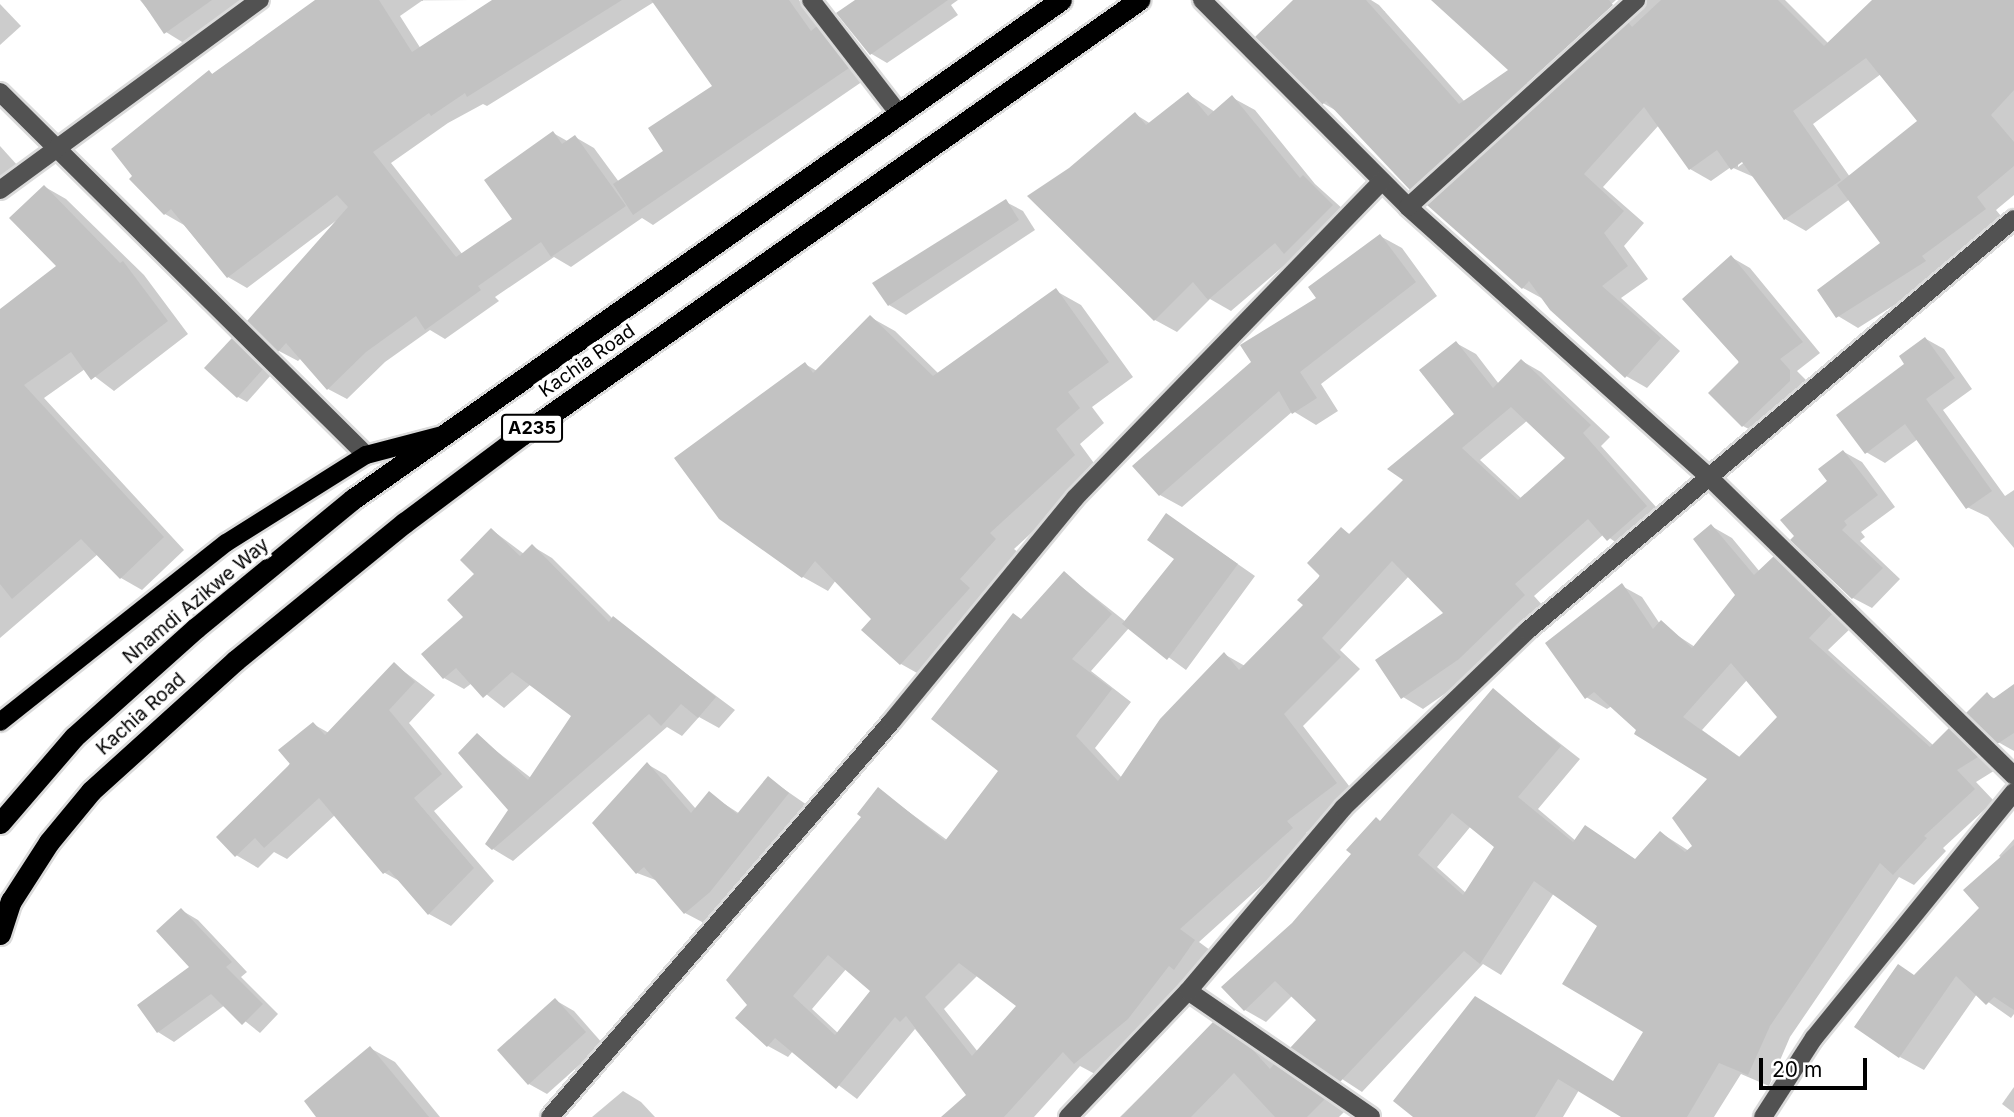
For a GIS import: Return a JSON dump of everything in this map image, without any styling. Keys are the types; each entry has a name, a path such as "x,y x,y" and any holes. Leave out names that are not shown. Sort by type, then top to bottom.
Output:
{"highway":[{"name":"Kachia Road","path":"442,435 1061,0"},
{"name":"Kachia Road","path":"0,934 11,901 91,791 236,660 404,523 523,434 1139,0"},
{"name":"Nnamdi Azikwe Way","path":"0,823 74,737 196,628 354,499 442,435"}],"main road":[{"name":"Kachia Road","path":"0,722 226,543 366,456 442,435"}],"street":[{"path":"0,190 260,0"},
{"path":"811,0 899,114"},
{"path":"1202,0 1408,207 1711,479 2014,776"},
{"path":"1408,207 1636,0"},
{"path":"0,92 366,456"},
{"path":"550,1117 892,721 1075,498 1382,181"},
{"path":"1068,1117 1188,990 1343,808 1527,631 1711,479 2014,219"},
{"path":"1763,1117 1814,1038 2014,792"},
{"path":"1188,990 1371,1117"}],"building":[{"path":"141,0 212,0 164,34"},
{"path":"315,0 379,0 412,52 492,0 622,0 467,97 465,93 431,116 429,113 373,152 456,257 512,219 484,180 553,131 562,144 575,135 626,206 551,257 541,242 478,286 481,290 425,330 416,316 366,352 327,390 286,343 278,352 247,321 348,207 337,195 227,278 171,209 164,215 129,179 132,176 111,149 209,70 212,74"},
{"path":"651,0 789,0 811,31 817,26 849,68 633,215 613,184 663,151 648,128 712,86"},
{"path":"855,0 948,0 870,55 836,13"},
{"path":"1293,0 1366,0 1459,104 1508,70 1431,0 1609,0 1613,5 1410,190 1326,101 1322,105 1255,37"},
{"path":"1661,0 1778,0 1824,46 1872,0 2014,0 2014,90 1991,115 2014,142 2014,166 1977,197 1986,209 1922,256 1926,261 1836,318 1817,290 1880,243 1837,185 1917,121 1866,58 1793,111 1841,180 1784,220 1742,162 1731,170 1717,150 1689,170 1644,107 1584,174 1624,211 1604,233 1628,266 1602,286 1661,338 1625,378 1550,310 1529,281 1522,289 1427,205 1628,22 1632,27"},
{"path":"1188,92 1208,116 1232,95 1300,178 1303,175 1333,205 1284,254 1275,243 1208,300 1193,282 1154,321 1027,196 1069,168 1135,112 1146,125"},
{"path":"44,185 120,263 123,261 168,321 91,380 71,352 24,385 164,537 120,579 81,539 12,599 0,584 0,309 56,266 9,218"},
{"path":"1006,199 1019,220 888,306 872,283"},
{"path":"1380,234 1416,282 1300,372 1317,398 1292,414 1279,391 1159,496 1132,466 1251,362 1240,345 1316,298 1308,287"},
{"path":"1731,255 1803,342 1780,359 1790,370 1790,381 1742,427 1708,393 1739,362 1682,299"},
{"path":"1056,288 1109,362 1068,392 1080,408 1056,429 1075,455 990,533 996,539 960,579 970,588 900,665 861,630 871,619 815,561 802,578 719,519 674,458 805,362 813,373 870,315 933,376"},
{"path":"1925,337 1955,378 1926,399 1992,491 1966,509 1905,424 1865,454 1836,415 1904,364 1899,356"},
{"path":"232,338 263,369 237,398 204,368"},
{"path":"1456,341 1493,388 1521,359 1591,425 1583,433 1647,506 1607,541 1588,519 1515,584 1525,595 1459,659 1401,699 1375,660 1443,613 1392,561 1322,638 1341,657 1284,714 1337,783 1287,821 1293,828 1180,929 1195,940 1174,970 1169,966 1128,1019 1074,1064 1063,1052 1004,1117 941,1117 966,1095 906,1016 900,1022 895,1017 836,1089 775,1038 767,1047 735,1018 747,1005 726,980 861,817 857,814 878,787 945,841 998,771 931,719 1013,613 1021,619 1064,571 1112,614 1072,659 1112,689 1076,736 1118,781 1160,719 1224,652 1239,670 1303,605 1297,600 1320,576 1307,563 1341,527 1349,534 1403,480 1387,469 1454,414 1419,370","holes":["1511,407 1565,458 1518,500 1462,448","828,955 870,991 835,1035 793,996","959,963 1016,1006 972,1056 925,997"]},
{"path":"1843,450 1878,495 1844,521 1847,525 1842,530 1883,568 1852,599 1790,540 1794,536 1780,520 1827,481 1818,469"},
{"path":"1166,513 1238,564 1167,660 1122,624 1174,559 1147,540"},
{"path":"1711,524 1754,575 1774,556 1832,614 1809,638 1930,747 1949,728 1978,757 1957,770 1975,789 1924,836 1927,838 1893,875 1880,863 1770,1026 1748,1075 1719,1063 1687,1117 1621,1117 1558,1079 1535,1117 1413,1117 1393,1101 1475,996 1613,1081 1643,1032 1562,984 1597,926 1534,881 1480,964 1464,951 1340,1082 1290,1048 1316,1020 1275,981 1244,1011 1221,987 1292,923 1351,854 1346,850 1376,817 1380,821 1493,688 1561,746 1518,797 1573,842 1585,825 1635,859 1660,831 1685,852 1692,846 1672,818 1707,779 1634,734 1636,730 1594,692 1585,699 1545,643 1622,583 1653,629 1661,620 1692,648 1735,595 1693,539","holes":["1731,663 1777,717 1739,757 1683,717","1452,813 1494,847 1463,895 1418,855"]},
{"path":"491,528 520,556 532,544 609,622 613,616 716,697 698,718 681,704 661,726 649,714 492,850 485,844 508,810 458,753 477,733 528,780 571,716 512,672 483,698 456,668 443,679 421,654 463,617 447,600 474,574 460,560"},
{"path":"394,662 415,682 389,710 442,774 414,798 474,868 428,915 389,870 383,874 319,798 264,848 255,838 235,857 216,837 290,764 278,750 313,722 325,735"},
{"path":"2014,684 2014,733 1997,744 1966,713 1987,692 1993,699"},
{"path":"647,762 691,813 709,791 737,814 768,776 789,793 710,892 684,914 644,867 636,874 592,823"},
{"path":"2014,845 2014,1010 1994,997 1986,1005 1956,976 1899,1058 1854,1027 1898,964 1914,975 1979,908 1963,890"},
{"path":"181,908 232,962 226,967 263,1004 242,1025 211,994 157,1033 137,1005 189,967 156,931"},
{"path":"555,998 586,1032 528,1085 497,1050"},
{"path":"1213,1022 1252,1049 1270,1069 1274,1064 1325,1099 1307,1117 1275,1117 1234,1073 1191,1117 1121,1117"},
{"path":"370,1046 429,1117 316,1117 304,1101"}]}
